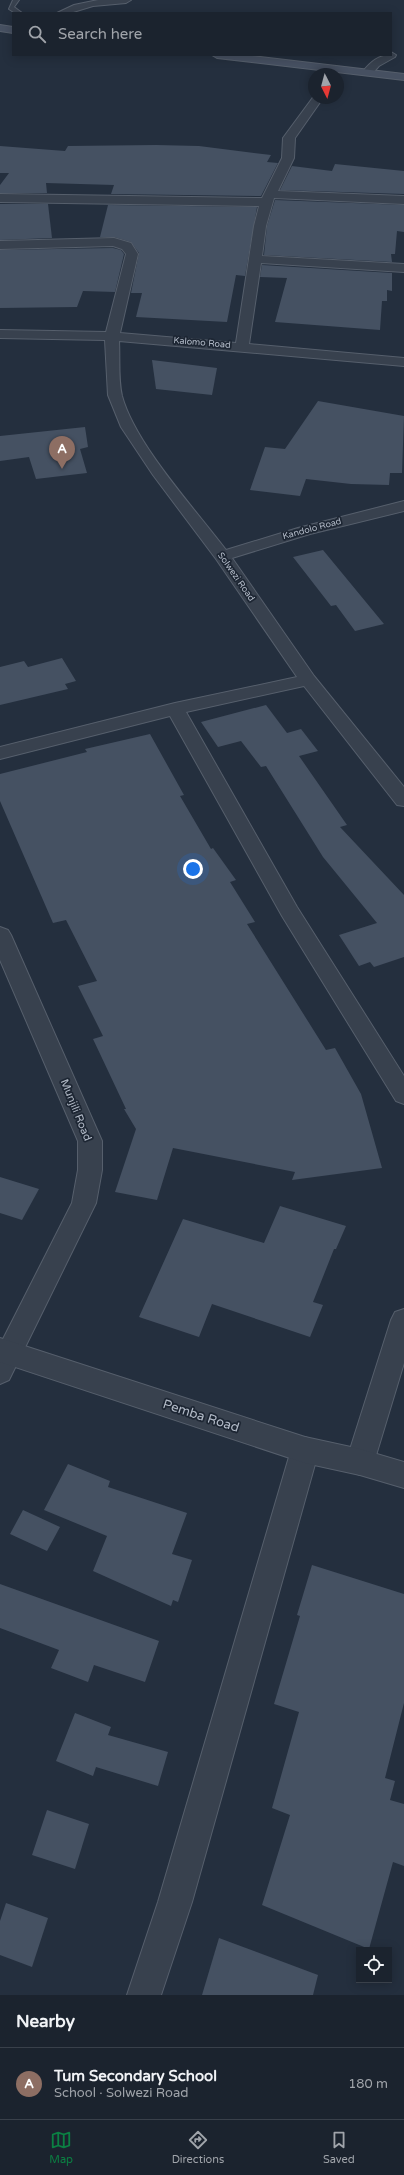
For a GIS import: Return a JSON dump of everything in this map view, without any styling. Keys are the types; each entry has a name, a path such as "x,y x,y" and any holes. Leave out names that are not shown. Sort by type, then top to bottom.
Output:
{"main road":[{"path":"0,28 12,30"},
{"path":"224,56 311,68"},
{"path":"344,72 367,73 404,78"}],"street":[{"path":"64,12 73,8 94,3 126,0"},
{"path":"392,55 404,52"},
{"path":"367,73 375,64 389,56"},
{"path":"242,347 255,259 268,198 288,158 289,138 314,104"},
{"path":"0,198 268,198 404,200"},
{"name":"Solwezi Road","path":"0,245 114,242 127,246 132,254 112,336 115,395 128,427 158,472 222,556 308,680 404,800"},
{"path":"255,259 404,268"},
{"name":"Kalomo Road","path":"0,334 112,336 404,362"},
{"name":"Kandolo Road","path":"222,556 304,531 404,506"},
{"path":"0,753 175,709 308,680"},
{"path":"175,709 289,911 404,1095"},
{"name":"Munjili Road","path":"0,935 90,1142 90,1170 84,1203 3,1359"},
{"path":"360,1462 404,1320"},
{"name":"Pemba Road","path":"3,1359 305,1450 360,1462 404,1475"},
{"path":"144,1995 175,1902 305,1450"}],"lane":[{"path":"16,0 8,8 17,12"}],"building":[{"path":"0,146 65,151 68,146 199,146 271,155 267,162 278,163 261,196 111,194 114,185 46,183 47,193 0,193 0,185 9,173 0,173"},
{"path":"335,164 404,171 404,194 280,190 292,166 332,171"},
{"path":"275,200 404,205 404,232 397,231 395,254 391,254 392,262 264,255 267,226"},
{"path":"0,204 48,204 52,238 0,240"},
{"path":"108,205 257,207 245,276 236,275 227,322 136,317 142,293 131,293 139,253 131,242 114,237 100,237"},
{"path":"113,248 121,250 124,254 115,292 83,291 77,307 0,308 0,250"},
{"path":"262,265 392,273 392,291 387,290 387,301 382,301 380,330 275,322 287,278 260,277"},
{"path":"152,360 217,368 212,395 156,389"},
{"path":"318,401 404,416 402,473 390,473 389,485 351,484 306,479 300,496 250,490 265,447 285,449"},
{"path":"85,427 88,447 80,449 87,473 36,479 29,457 0,461 0,436"},
{"path":"323,550 384,624 355,631 336,605 331,606 293,557"},
{"path":"62,658 76,681 65,684 68,689 0,705 0,667 24,661 28,667"},
{"path":"266,705 287,733 301,729 318,751 299,756 347,825 340,827 404,895 404,957 374,967 370,962 359,966 339,935 377,923 323,857 266,766 261,767 241,741 218,747 201,722"},
{"path":"150,734 184,795 180,796 211,849 213,848 236,880 230,882 255,922 247,924 326,1050 335,1048 361,1094 382,1168 292,1180 295,1172 173,1148 157,1200 115,1192 136,1129 124,1109 126,1109 93,1039 103,1036 78,986 97,981 66,920 53,923 0,801 0,774 87,752 85,749"},
{"path":"0,1177 39,1189 22,1220 0,1213"},
{"path":"280,1206 346,1226 336,1249 334,1249 313,1302 323,1305 310,1337 212,1304 199,1337 139,1317 183,1219 264,1243"},
{"path":"68,1464 110,1481 108,1487 187,1513 172,1554 192,1560 178,1602 173,1600 171,1606 93,1571 107,1536 44,1510"},
{"path":"23,1510 60,1527 47,1551 10,1534"},
{"path":"312,1565 404,1594 404,1703 385,1778 395,1781 390,1800 404,1804 404,1866 393,1862 370,1947 364,1947 262,1905 290,1815 272,1808 299,1712 274,1704 300,1616 297,1615"},
{"path":"0,1584 159,1641 145,1682 94,1665 88,1682 51,1668 59,1650 0,1628"},
{"path":"75,1713 111,1727 108,1735 168,1752 158,1786 96,1767 93,1776 56,1761"},
{"path":"47,1810 89,1824 75,1869 32,1855"},
{"path":"6,1903 48,1918 32,1967 0,1955 0,1921"},
{"path":"219,1938 318,1975 313,1995 202,1995"}],"place":[{"name":"Tum Secondary School","path":"62,469"}]}
